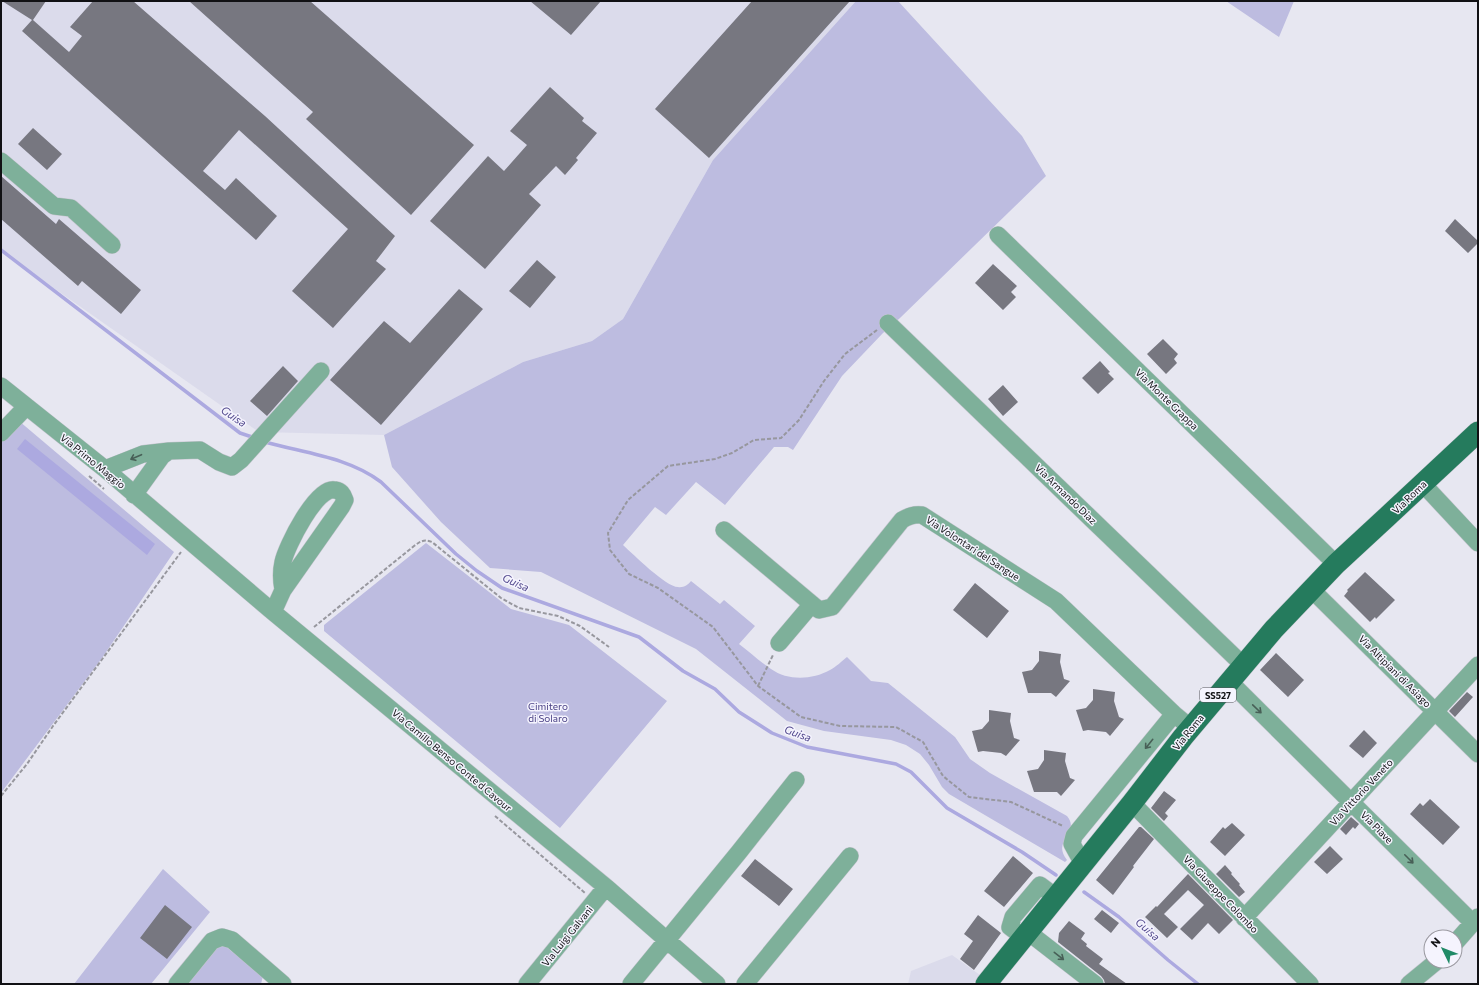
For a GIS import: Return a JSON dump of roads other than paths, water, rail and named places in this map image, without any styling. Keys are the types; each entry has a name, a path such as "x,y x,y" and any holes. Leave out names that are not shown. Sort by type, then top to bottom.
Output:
{"main road":[{"name":"Via Roma","path":"986,984 1243,665 1311,589 1336,564 1478,432"}],"street":[{"path":"1,161 54,206 71,208 112,245"},
{"name":"Via Monte Grappa","path":"998,235 1336,564"},
{"name":"Via Armando Diaz","path":"888,323 1243,665"},
{"path":"105,469 143,454 200,450 219,462 232,467 321,371"},
{"name":"Via Primo Maggio","path":"1,386 105,469 187,539"},
{"path":"1,433 26,407"},
{"path":"134,495 162,456 169,451"},
{"path":"1422,483 1478,543"},
{"path":"274,612 283,590 342,506 345,500 343,495 338,491 332,489 327,491 309,509 295,532 283,562 281,580 283,590"},
{"name":"Via Volontari del Sangue","path":"724,530 819,610 832,607 902,520 916,514 922,515 1056,601 1174,714 1191,728"},
{"name":"Via Camillo Benso Conte d Cavour","path":"187,539 606,887 718,984"},
{"name":"Via Altipiani di Asiago","path":"1311,589 1478,754"},
{"path":"779,643 812,604"},
{"name":"Via Vittorio Veneto","path":"1244,918 1478,665"},
{"name":"Via Piave","path":"1229,681 1475,920"},
{"path":"1083,864 1072,844 1074,836 1174,714"},
{"path":"631,984 796,780"},
{"name":"Via Giuseppe Colombo","path":"1132,803 1310,984"},
{"path":"745,984 850,856"},
{"name":"Via Luigi Galvani","path":"527,984 606,887"},
{"path":"1463,934 1475,920"},
{"path":"1026,935 1095,984"},
{"path":"177,984 212,941 222,937 232,940 283,984"},
{"path":"1409,984 1427,969"}],"waterway":[{"name":"Guisa","path":"1,250 240,433 255,438"},
{"name":"Guisa","path":"265,442 340,461 368,474 381,482 456,554 502,588 639,637 683,671 715,689 739,712 772,733 807,747 896,764 911,772 947,808 1022,852 1056,875"},
{"name":"Guisa","path":"1084,892 1119,917 1198,984"}],"park label":[{"name":"Cimitero di Solaro","path":"548,712"}]}
